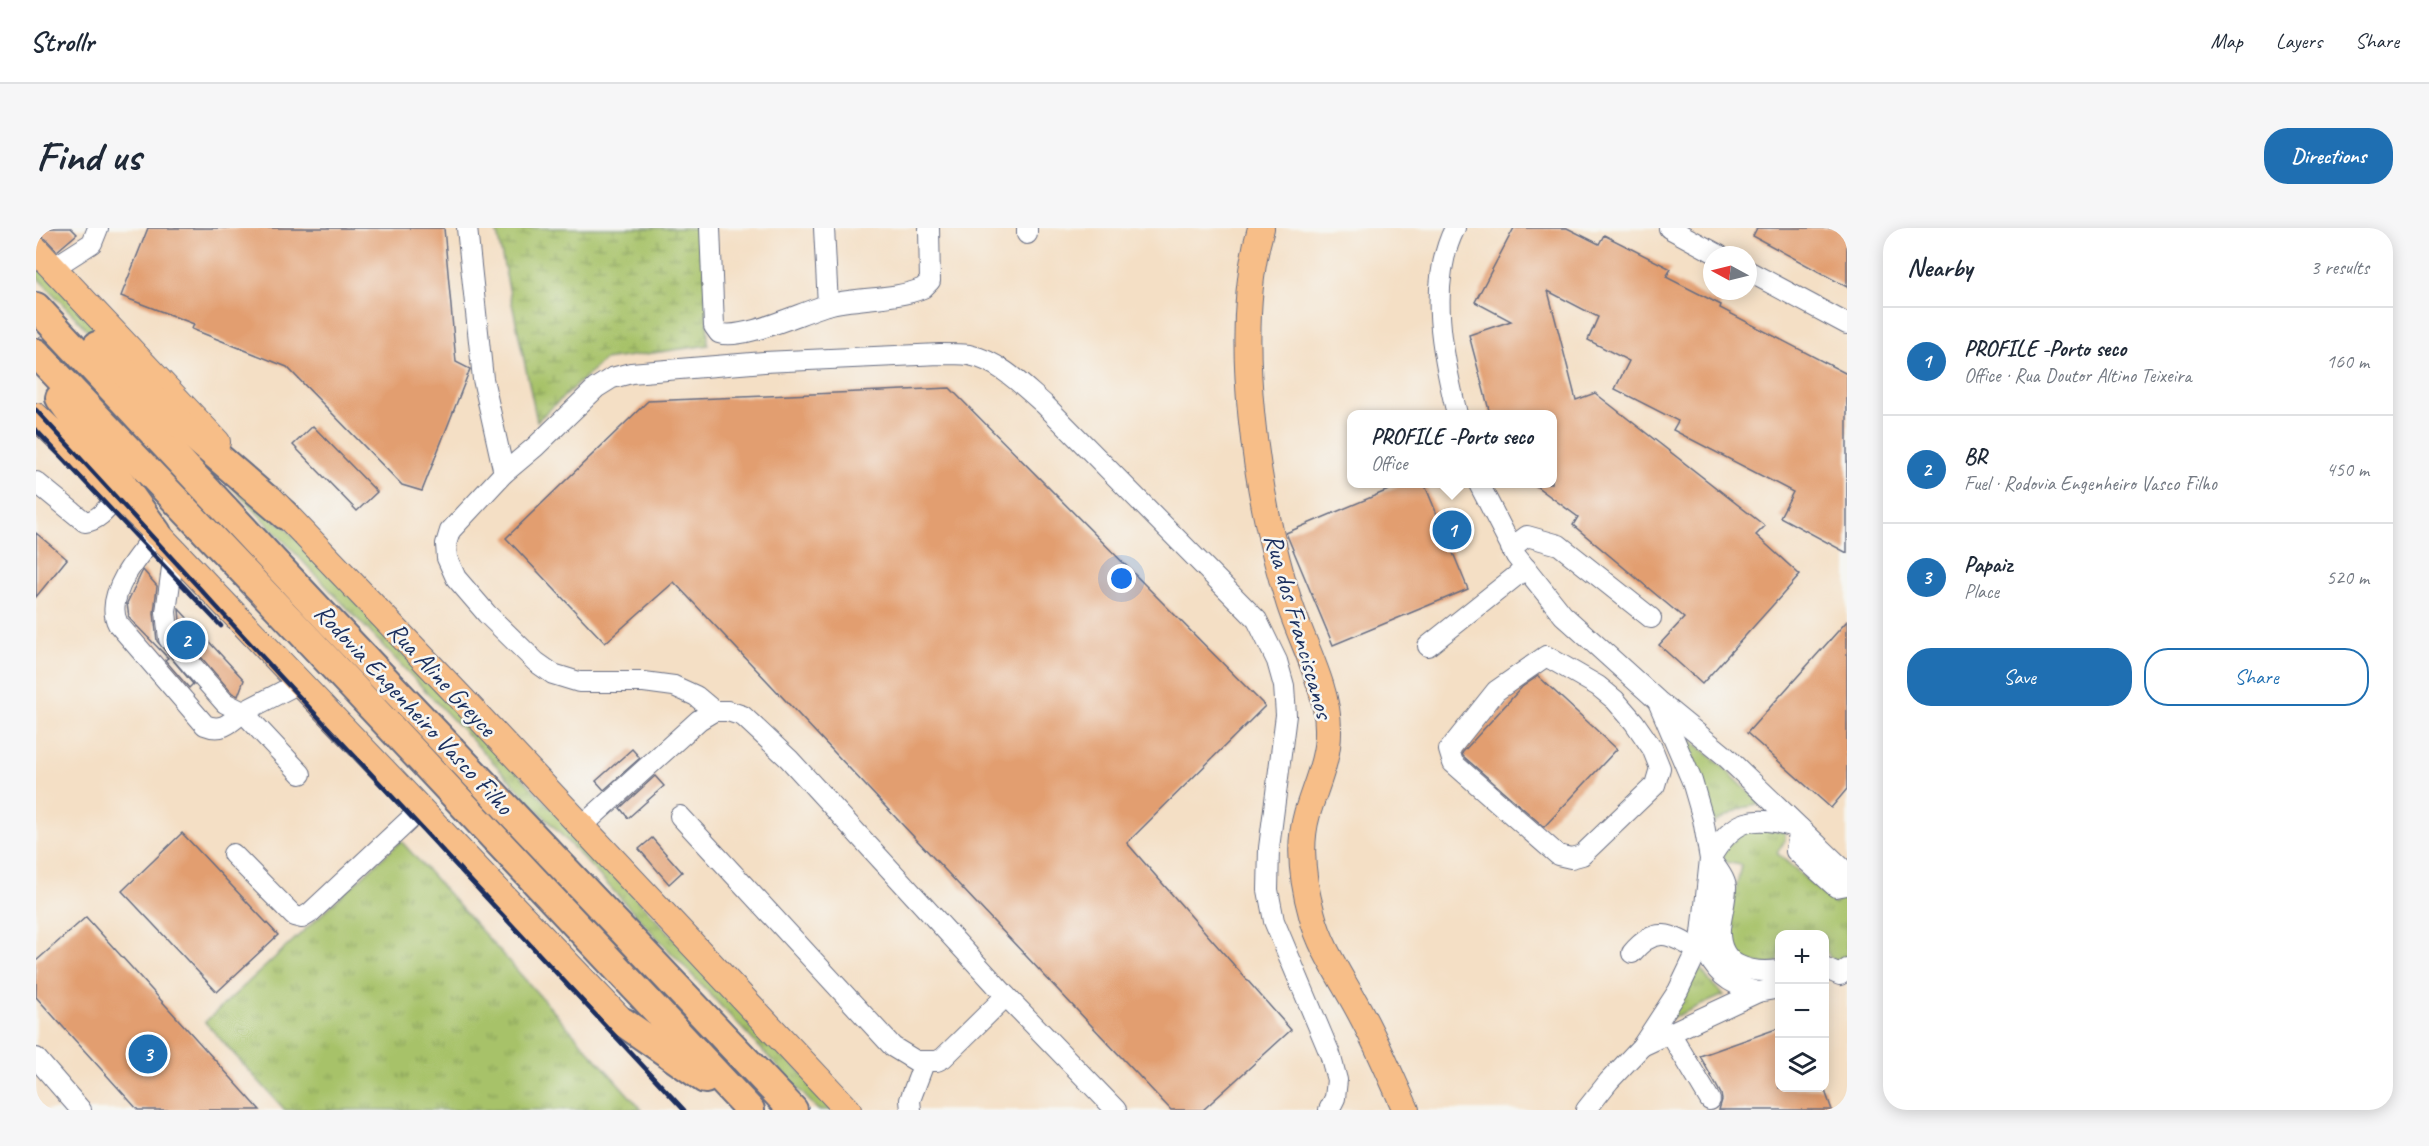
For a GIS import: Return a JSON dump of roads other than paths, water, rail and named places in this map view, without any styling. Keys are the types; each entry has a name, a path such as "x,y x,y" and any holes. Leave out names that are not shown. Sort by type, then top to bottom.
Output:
{"highway":[{"path":"36,290 174,419 285,515"},
{"name":"Rodovia Engenheiro Vasco Filho","path":"36,307 319,610 793,1110"},
{"name":"Rodovia Engenheiro Vasco Filho","path":"36,353 272,600 747,1110"},
{"path":"36,365 165,543"},
{"path":"623,1022 747,1110"}],"main road":[{"name":"Rua dos Franciscanos","path":"1261,228 1254,253 1249,301 1251,407 1258,462 1275,550 1289,602 1325,703 1329,728 1326,753 1302,838 1307,890 1312,916 1321,939 1364,1019 1406,1110"},
{"name":"Rua Aline Greyce","path":"45,259 848,1110"},
{"path":"36,416 165,543 623,1022"}],"street":[{"path":"45,259 92,243 98,228"},
{"path":"467,228 483,378 504,473"},
{"path":"710,228 714,326 719,333 728,335 771,325 828,305 917,290 930,281 929,228"},
{"path":"824,228 828,305"},
{"path":"1455,228 1450,237 1440,289 1442,339 1456,410"},
{"path":"1669,228 1703,246"},
{"path":"1757,276 1847,324"},
{"path":"714,711 696,696 674,686 645,682 579,682 554,674 536,662 487,614 456,578 447,558 446,544 450,531 504,473 535,447 596,388 612,378 631,373 764,362 940,354 968,355 989,362 1012,376 1045,405 1257,620 1277,661 1284,686 1286,715 1269,848 1268,890 1274,921 1330,1054 1337,1080 1335,1098 1329,1110"},
{"path":"36,482 86,522 99,516 117,496"},
{"path":"1481,488 1511,548 1563,615 1658,701 1724,755 1847,873"},
{"path":"1511,548 1527,536 1559,545 1651,618"},
{"path":"299,683 243,712 224,728 214,729 205,725 118,624 113,615 113,603 134,561 165,543 166,612 169,639 225,704 243,712 301,774"},
{"path":"1428,646 1526,568"},
{"path":"1546,656 1598,686 1615,700 1652,748 1660,768 1655,785 1582,855 1571,858 1558,855 1449,757 1449,750 1496,691 1546,656"},
{"path":"1615,700 1633,678"},
{"path":"1586,1110 1642,1046 1678,991 1699,946 1710,859 1703,819 1692,782 1658,701"},
{"path":"581,827 699,720 714,711 728,711 743,716 789,759 1006,996 1116,1110"},
{"path":"233,854 294,916 302,918 421,809"},
{"path":"680,816 893,1047 908,1058 924,1063 943,1058 1006,996"},
{"path":"1710,859 1725,835 1737,826 1753,821 1770,820 1800,828"},
{"path":"1800,828 1796,851 1836,887 1847,885"},
{"path":"1710,859 1726,885 1720,932 1723,948 1746,970 1775,970"},
{"path":"1632,953 1640,943 1657,935 1676,937 1699,946 1728,981 1739,987 1758,992"},
{"path":"1642,1046 1758,992 1775,989"},
{"path":"1670,1033 1710,1100"},
{"path":"36,1058 81,1110"},
{"path":"911,1110 910,1100 924,1063"}],"railway":[{"path":"36,410 684,1110"},
{"path":"36,430 221,626"}],"place":[{"name":"PROFILE -Porto seco","path":"1452,530"},
{"name":"BR","path":"186,640"},
{"name":"Papaiz","path":"148,1054"}]}
